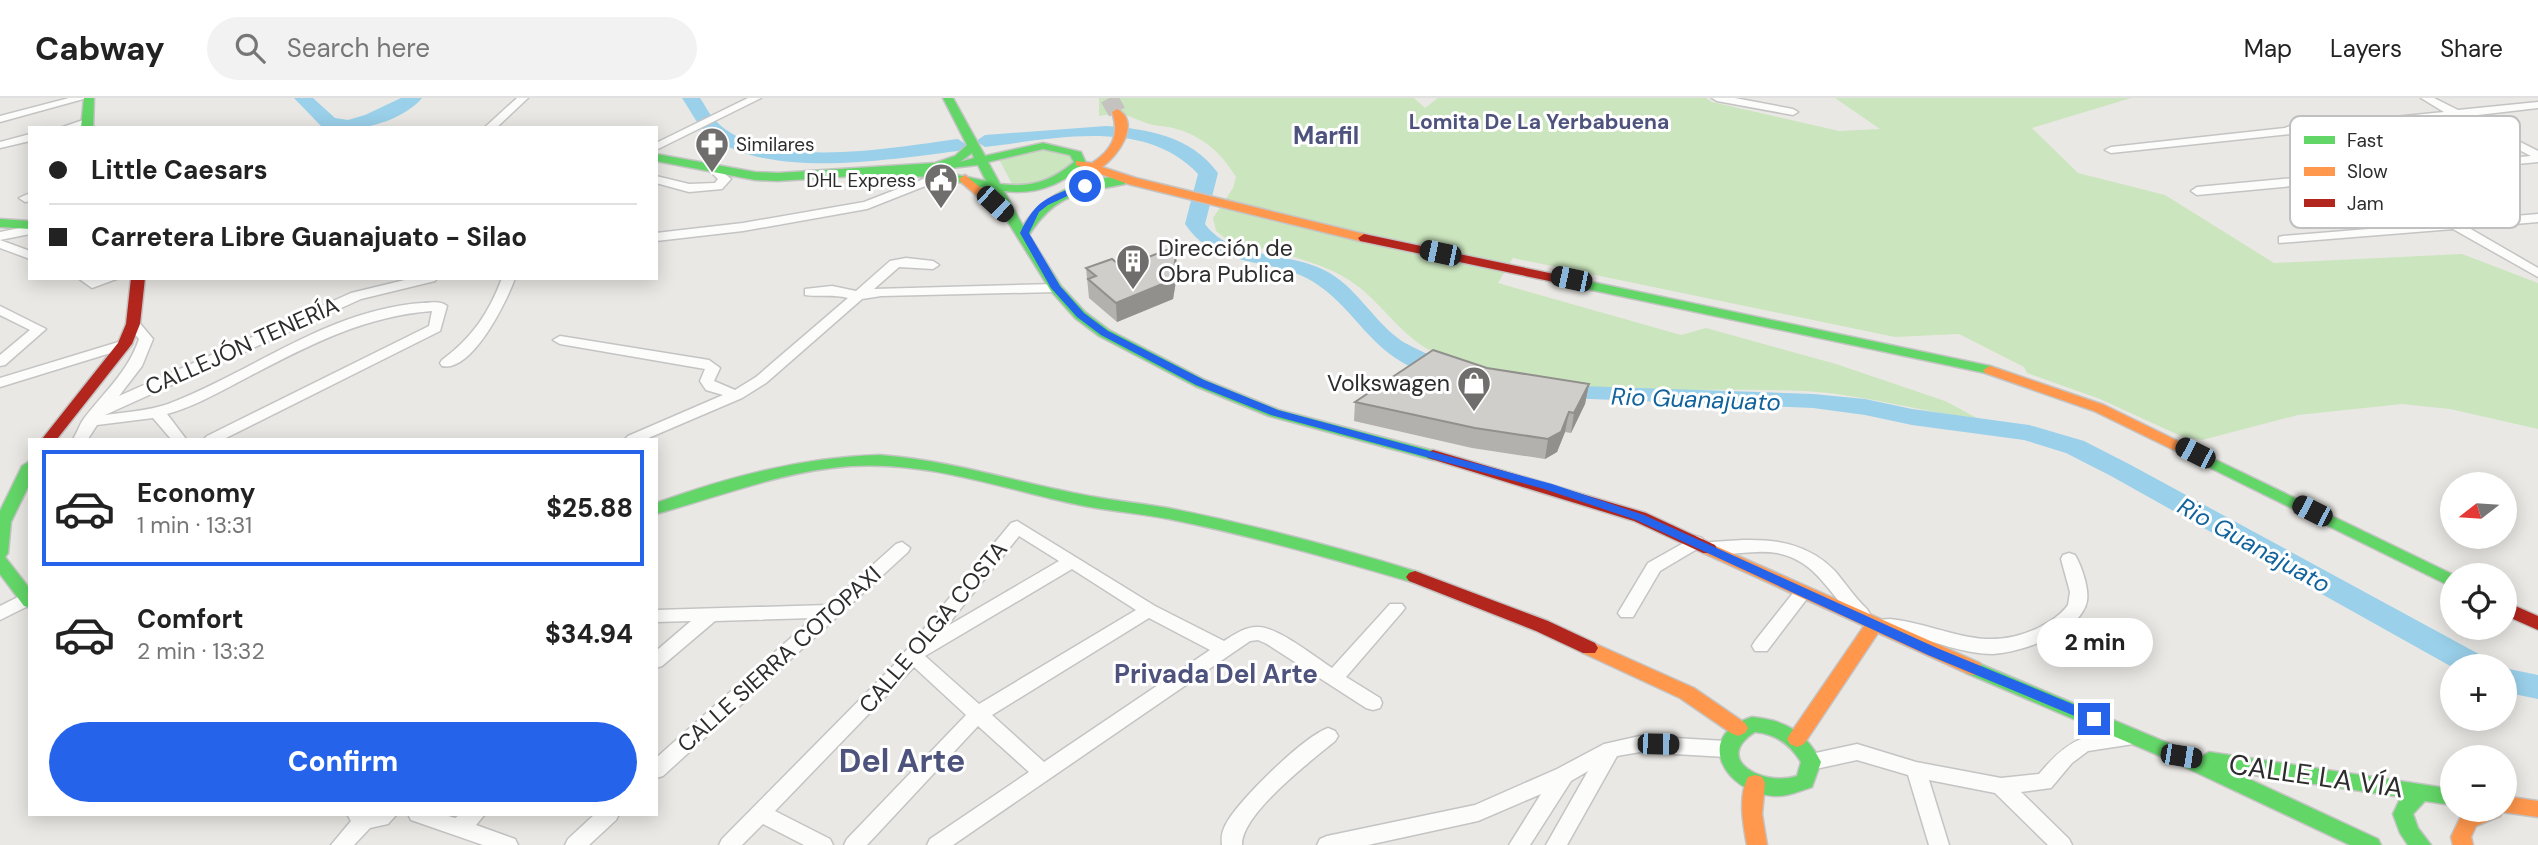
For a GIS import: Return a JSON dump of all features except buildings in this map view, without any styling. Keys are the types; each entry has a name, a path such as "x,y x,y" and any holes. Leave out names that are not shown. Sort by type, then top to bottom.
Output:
{"main road":[{"path":"87,125 89,98"},
{"path":"948,98 1056,288 1080,315 1104,333 1242,401 1274,413 1596,501 1704,545 1874,625 2181,756 2371,845"},
{"path":"1121,126 1113,155 1114,164 1132,181"},
{"path":"940,171 974,145"},
{"path":"658,157 778,177 940,171 1043,146 1075,152 1087,165 1132,181 1244,210 1977,366 2111,414 2440,575"},
{"path":"940,171 997,188 1036,190 1060,183 1087,165 1113,155"},
{"path":"965,180 1019,227"},
{"path":"1019,227 1035,210 1059,195 1101,182 1132,181"},
{"path":"3,229 28,225"},
{"path":"50,438 125,344 133,324 138,280"},
{"path":"658,508 713,488 779,471 853,461 934,466 1004,480 1079,500 1194,520 1378,565 1446,588 1542,626 1687,693 1738,728"},
{"path":"0,553 3,522 28,470"},
{"path":"0,562 28,598"},
{"path":"2517,614 2538,624"},
{"path":"1797,738 1874,625"},
{"path":"1767,724 1797,738 1811,762 1805,781 1796,787 1776,789 1755,783 1735,768 1726,749 1729,737 1738,728 1767,724"},
{"name":"CALLE LA VÍA","path":"2181,756 2440,795"},
{"path":"1755,783 1752,814 1757,845"},
{"path":"2421,845 2410,833 2403,814 2409,802 2422,792"},
{"path":"2517,806 2538,809"},
{"path":"2463,845 2461,837 2468,822"}],"street":[{"path":"0,119 82,98"},
{"path":"491,126 523,98"},
{"path":"658,146 756,98"},
{"path":"1717,98 1793,112"},
{"path":"2426,98 2463,116"},
{"path":"2436,116 2538,105"},
{"path":"2111,150 2290,129"},
{"path":"0,145 28,138"},
{"path":"2520,147 2538,157"},
{"path":"2520,159 2538,157"},
{"path":"658,180 689,188 718,186 725,179 713,168"},
{"path":"658,237 743,227 867,205 940,171"},
{"path":"2197,191 2290,182"},
{"path":"2520,220 2538,218"},
{"path":"2283,240 2445,228"},
{"path":"2460,228 2538,273"},
{"path":"3,229 28,230"},
{"path":"0,244 28,254"},
{"path":"635,438 737,395 792,356 895,264 906,262 933,265"},
{"name":"CALLEJÓN TENERÍA","path":"93,416 345,300 422,280"},
{"path":"447,363 480,337 500,304 508,280"},
{"path":"810,292 832,290 859,296 881,292 1056,288"},
{"path":"93,416 171,409 361,318 412,306 440,306 435,328 214,438"},
{"path":"0,310 39,329 0,362"},
{"path":"82,438 93,416 143,355 146,339 133,324"},
{"path":"560,340 704,363 713,368 707,381 711,387 737,395"},
{"path":"0,383 125,344"},
{"path":"156,411 178,438"},
{"name":"CALLE OLGA COSTA","path":"729,845 902,669 1017,527 1073,561"},
{"path":"1627,613 1654,568 1704,545 1773,545 1806,558 1827,574 1840,593 1874,625 1899,625 1958,642 1994,648 2021,645 2062,622 2076,609 2081,590 2068,559"},
{"name":"CALLE SIERRA COTOPAXI","path":"658,768 829,611 902,548"},
{"path":"1043,773 912,655 1073,561 1149,610 1222,648"},
{"path":"1761,646 1803,592"},
{"path":"0,614 28,600"},
{"path":"1333,679 1396,608"},
{"path":"854,845 977,715 1149,610"},
{"path":"658,615 709,616 829,611"},
{"path":"658,659 709,616"},
{"path":"937,845 1222,648 1246,635 1260,634 1373,703"},
{"path":"1232,845 1233,830 1239,823 1281,776 1328,736"},
{"path":"1811,762 1857,752 1916,770 2001,786 2043,782 2067,754 2083,742 2140,738"},
{"path":"1327,845 1479,813 1564,775 1611,748 1640,744 1726,749"},
{"path":"1556,845 1611,748"},
{"path":"1916,770 1939,845"},
{"path":"1519,845 1564,775"},
{"path":"2001,786 2062,845"},
{"path":"762,814 823,845"},
{"path":"341,845 361,817 384,816"},
{"path":"432,816 467,821 508,845"},
{"path":"575,845 607,816"}],"green space":[{"path":"1099,98 1414,98 1425,108 1438,98 1706,98 1712,102 1839,131 1880,129 1835,98 2131,98 2032,128 2078,173 2165,195 2274,263 2462,254 2538,283 2538,429 2450,409 2402,404 2298,415 2202,440 2183,437 2100,399 2027,373 2024,367 1959,334 1895,337 1513,258 1498,283 1681,335 1706,328 1836,364 1945,401 1977,418 1826,393 1618,389 1527,379 1482,369 1425,347 1402,330 1372,298 1335,272 1290,256 1229,241 1216,231 1213,218 1233,188 1236,177 1224,160 1201,140 1183,131 1149,124 1124,115 1099,116"},
{"path":"1033,150 1068,152 1074,165 1042,182 1014,188 999,159"}],"waterway":[{"path":"303,98 321,117 337,125 372,119 413,98"},
{"path":"691,98 710,126 737,144 772,154 811,158 851,157 958,145"},
{"name":"Rio Guanajuato","path":"985,141 1073,132 1137,134 1165,141 1190,154 1208,173 1195,224 1203,235 1231,251 1316,274 1336,288 1391,344 1412,358 1448,372"},
{"name":"Rio Guanajuato","path":"1551,392 1813,401 2029,433 2075,447 2120,470 2453,654"},
{"name":"Rio Guanajuato","path":"2517,683 2538,687"}],"tunnel":[{"path":"1109,98 1117,112"}],"traffic: fast":[{"path":"87,126 89,98"},
{"path":"948,98 1014,222 1056,288 1080,315 1104,333 1200,383 1274,413 1433,455"},
{"path":"936,167 959,158 974,145"},
{"path":"658,157 755,176 778,177 961,165 1043,146 1075,152 1080,163 1048,185 1033,189 1001,188 940,175 888,171"},
{"path":"1024,233 1032,220 1053,200 1091,185 1121,181"},
{"path":"0,223 28,225"},
{"path":"1554,278 1990,370"},
{"path":"2185,450 2440,575"},
{"path":"658,508 727,485 801,468 851,461 909,462 1080,500 1158,512 1231,528 1324,550 1415,577"},
{"path":"0,553 3,522 28,470"},
{"path":"0,562 28,599"},
{"path":"1973,668 2181,756 2371,845"},
{"path":"1752,724 1780,730 1801,745 1811,762 1805,781 1772,788 1754,783 1734,769 1728,751 1731,741 1752,724"},
{"path":"2209,760 2440,795"},
{"path":"2421,845 2410,833 2403,814 2409,802 2422,792"}],"traffic: slow":[{"path":"1086,172 1116,148 1121,132 1117,112"},
{"path":"1080,163 1132,181 1364,238"},
{"path":"965,179 1004,213"},
{"path":"1990,370 2099,408 2185,450"},
{"path":"1709,549 1973,668"},
{"path":"1797,739 1874,625"},
{"path":"1589,648 1687,693 1738,728"},
{"path":"1755,783 1752,814 1757,845"},
{"path":"2517,806 2538,809"},
{"path":"2463,845 2461,837 2468,822"}],"traffic: jam":[{"path":"1364,238 1554,278"},
{"path":"50,438 125,344 133,324 138,280"},
{"path":"1433,455 1640,517 1709,549"},
{"path":"1415,577 1542,626 1589,648"},
{"path":"2517,614 2538,624"}],"place":[{"name":"Similares","path":"712,174"},
{"name":"DHL Express","path":"941,210"},
{"name":"Dirección de Obra Publica","path":"1133,291"},
{"name":"Volkswagen","path":"1474,413"}],"district":[{"name":"Lomita De La Yerbabuena","path":"1539,122"},
{"name":"Marfil","path":"1326,135"},
{"name":"Privada Del Arte","path":"1216,674"},
{"name":"Del Arte","path":"902,761"}],"route":[{"path":"1085,186 1059,195 1035,210 1024,233 1056,288 1080,315 1104,333 1200,383 1274,413 1548,487 1640,517 1874,625 2094,719"}]}
